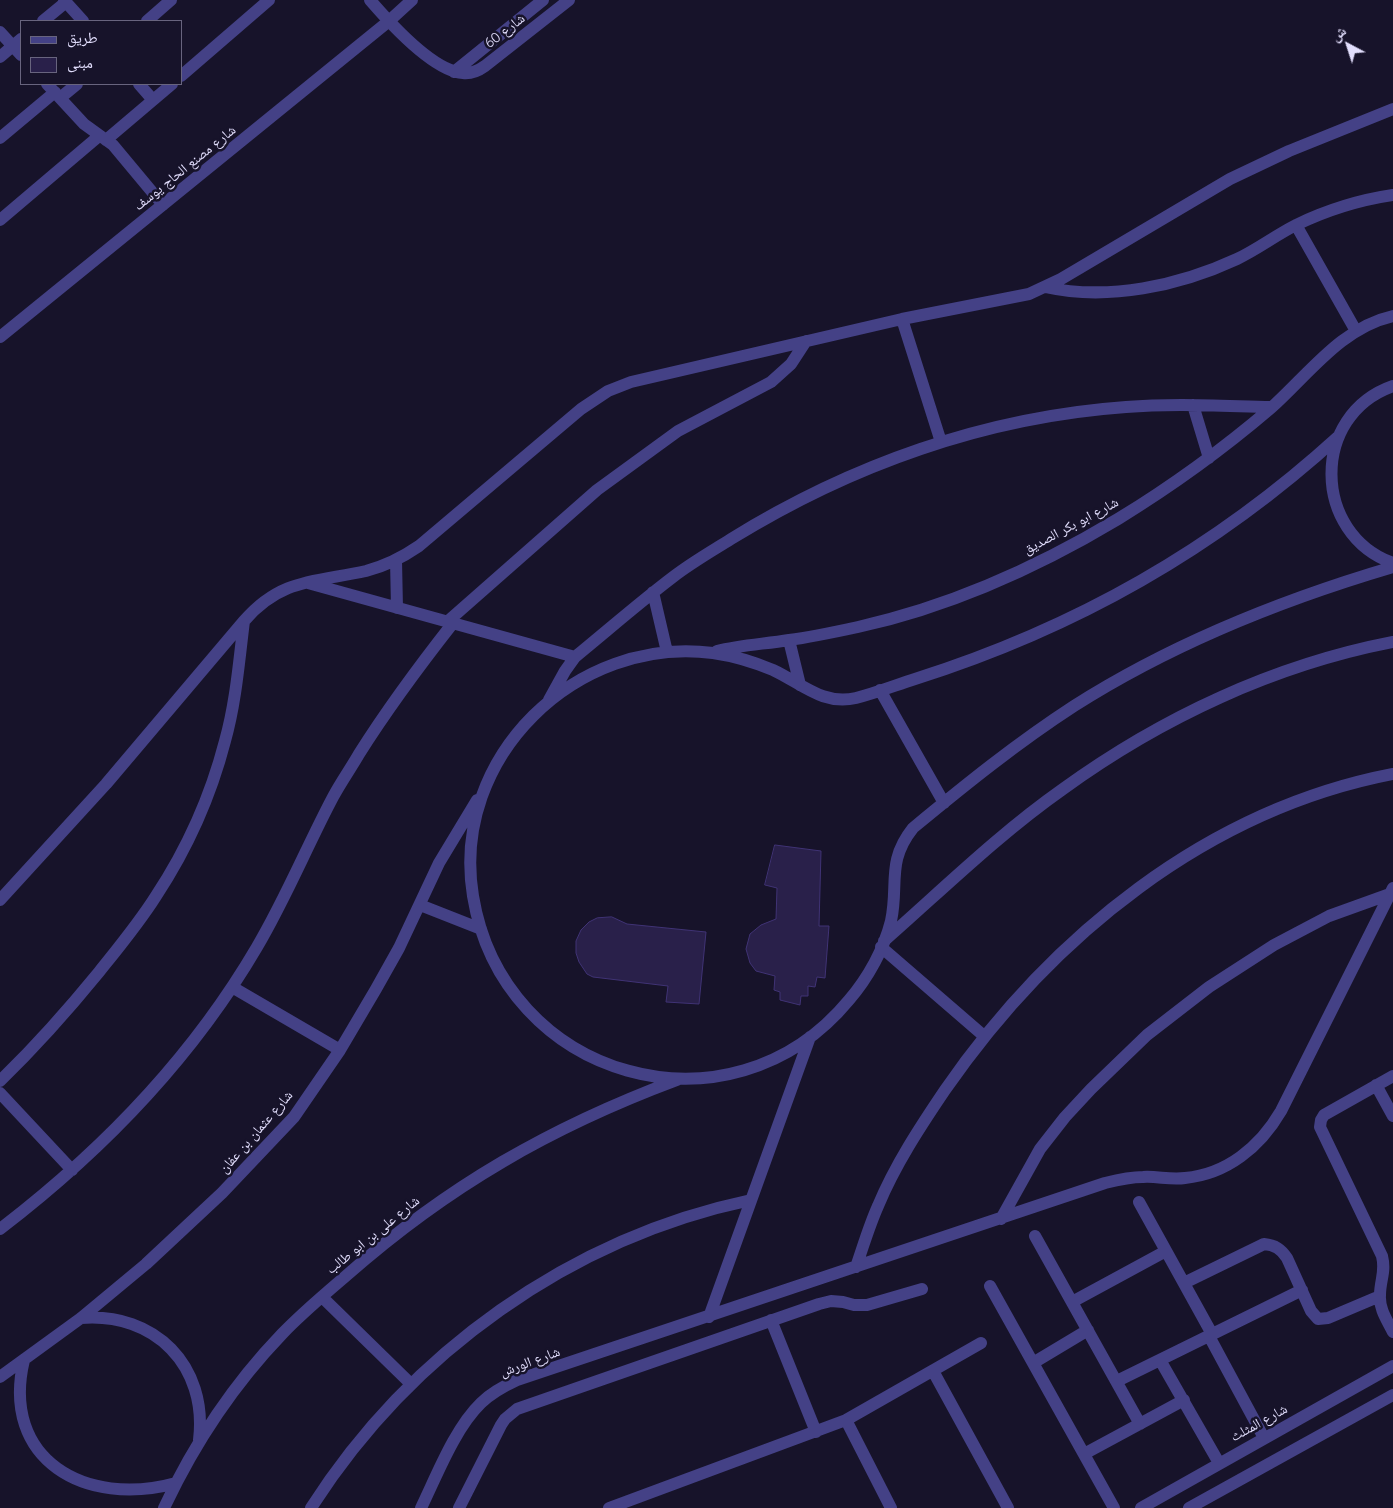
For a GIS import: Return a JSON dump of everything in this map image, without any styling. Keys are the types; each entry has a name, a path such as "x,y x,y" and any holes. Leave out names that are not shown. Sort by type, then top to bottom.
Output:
{"street":[{"path":"148,20 171,0"},
{"path":"370,0 389,21 428,57 454,72"},
{"name":"شارع مصنع الحاج يوسف","path":"0,337 389,21 412,0"},
{"name":"شارع 60","path":"454,72 543,0"},
{"name":"شارع 60","path":"454,72 465,74 475,72 485,66 569,0"},
{"path":"44,20 65,1 82,20"},
{"path":"182,75 264,2"},
{"path":"0,32 18,47 0,57"},
{"path":"0,138 54,91 73,85"},
{"path":"140,85 154,100"},
{"path":"0,220 171,85"},
{"path":"54,91 84,124 118,151 163,205"},
{"path":"0,900 106,784 258,606 275,594 305,582 366,571 396,560 419,546 581,409 608,391 632,382 902,319 1011,298 1045,287 1230,179 1289,151 1393,109"},
{"path":"1045,287 1079,293 1095,293 1180,280 1216,268 1238,258 1296,225 1326,211 1350,203 1393,194"},
{"path":"1296,225 1356,331"},
{"name":"شارع ابو بكر الصديق","path":"710,653 789,640 904,615 991,583 1067,547 1156,495 1209,458 1271,407 1340,343 1370,323 1393,316"},
{"path":"902,319 941,442"},
{"path":"0,1228 33,1204 96,1149 154,1089 206,1024 257,948 287,893 339,788 399,693 450,622 597,490 678,431 771,382 792,364 806,341"},
{"path":"1393,386 1376,394 1350,418 1339,436 1334,450 1331,472 1332,494 1336,508 1343,521 1361,544 1373,553 1393,563"},
{"path":"548,701 560,678 576,657 674,576 780,510 816,491 892,458 1010,423 1077,412 1155,405 1271,407"},
{"path":"1193,405 1209,458"},
{"path":"1339,436 1301,470 1240,518 1132,587 1054,626 956,666 857,698 839,700 820,696 772,670 752,662 710,653 666,652 631,658 604,668 565,688 548,701 518,732 494,768 474,830 471,859 473,895 481,929 491,957 501,976 514,994 543,1025 560,1039 591,1057 618,1068 638,1074 681,1078 724,1075 785,1053 837,1014 852,998 872,967 891,921 894,866 901,846 913,828 992,764 1053,720 1117,680 1161,656 1254,614 1302,596 1393,567"},
{"path":"396,560 397,608"},
{"path":"305,582 576,657"},
{"path":"654,592 666,652"},
{"path":"0,1081 50,1030 123,943 156,896 188,840 210,787 225,742 233,707 244,621"},
{"path":"789,640 800,685"},
{"path":"883,944 1031,813 1061,789 1126,746 1194,710 1266,679 1341,654 1393,642"},
{"path":"880,690 944,803"},
{"path":"856,1267 878,1206 895,1171 927,1117 984,1036 1032,982 1073,942 1116,905 1178,860 1210,842 1276,809 1345,785 1393,774"},
{"name":"شارع عثمان بن عفان","path":"0,1377 81,1318 146,1264 185,1229 294,1117 340,1050 376,989 420,905 443,855 486,788"},
{"path":"1001,1219 1040,1149 1065,1117 1118,1061 1147,1035 1209,987 1274,945 1329,916 1392,891"},
{"name":"شارع الورش","path":"421,1508 465,1422 482,1401 517,1380 1118,1180 1143,1177 1184,1178 1198,1176 1227,1166 1252,1149 1281,1111 1392,891"},
{"path":"420,905 481,929"},
{"path":"883,944 984,1036"},
{"path":"232,986 340,1050"},
{"path":"709,1316 810,1036"},
{"path":"1393,1076 1324,1115 1320,1127 1382,1256 1384,1270 1380,1290 1381,1308 1393,1332"},
{"name":"شارع على بن ابو طالب","path":"164,1508 199,1441 235,1389 258,1360 284,1332 371,1254 413,1221 477,1176 516,1153 572,1124 638,1094 681,1078"},
{"path":"1376,1085 1393,1116"},
{"path":"0,1093 72,1170"},
{"path":"311,1508 324,1487 365,1434 411,1384 488,1318 542,1282 591,1256 642,1233 712,1208 751,1200"},
{"path":"1139,1202 1184,1283 1264,1438"},
{"path":"1035,1236 1140,1424"},
{"path":"1184,1283 1264,1244 1274,1245 1282,1250 1287,1258 1314,1316 1323,1320 1380,1290 1393,1279"},
{"path":"1072,1302 1166,1251"},
{"path":"990,1286 1114,1508"},
{"path":"459,1508 501,1425 510,1413 517,1409 819,1304 831,1301 867,1305 922,1289"},
{"path":"1117,1381 1302,1290"},
{"path":"322,1297 411,1384"},
{"path":"81,1318 112,1318 134,1324 154,1335 177,1355 186,1367 198,1396 201,1426 199,1441"},
{"path":"771,1320 816,1432"},
{"path":"1033,1363 1088,1330"},
{"path":"609,1508 846,1420 981,1343"},
{"path":"24,1360 16,1395 21,1431 33,1456 52,1478 64,1486"},
{"path":"1160,1360 1219,1463"},
{"name":"شارع المثلث","path":"1141,1508 1393,1366"},
{"path":"933,1371 1008,1508"},
{"path":"1189,1508 1393,1395"},
{"path":"1084,1454 1184,1400"},
{"path":"846,1420 891,1508"},
{"path":"113,1501 150,1496 176,1483"}],"building":[{"path":"775,845 821,851 819,926 829,926 825,978 817,977 815,987 808,986 808,996 801,996 800,1005 780,1000 780,992 774,990 775,976 756,971 750,963 746,949 750,934 761,925 776,919 777,888 765,885"},
{"path":"612,917 627,924 706,932 699,1004 666,1002 668,986 593,977 587,974 579,962 576,953 576,941 581,930 589,922 597,918"}]}
